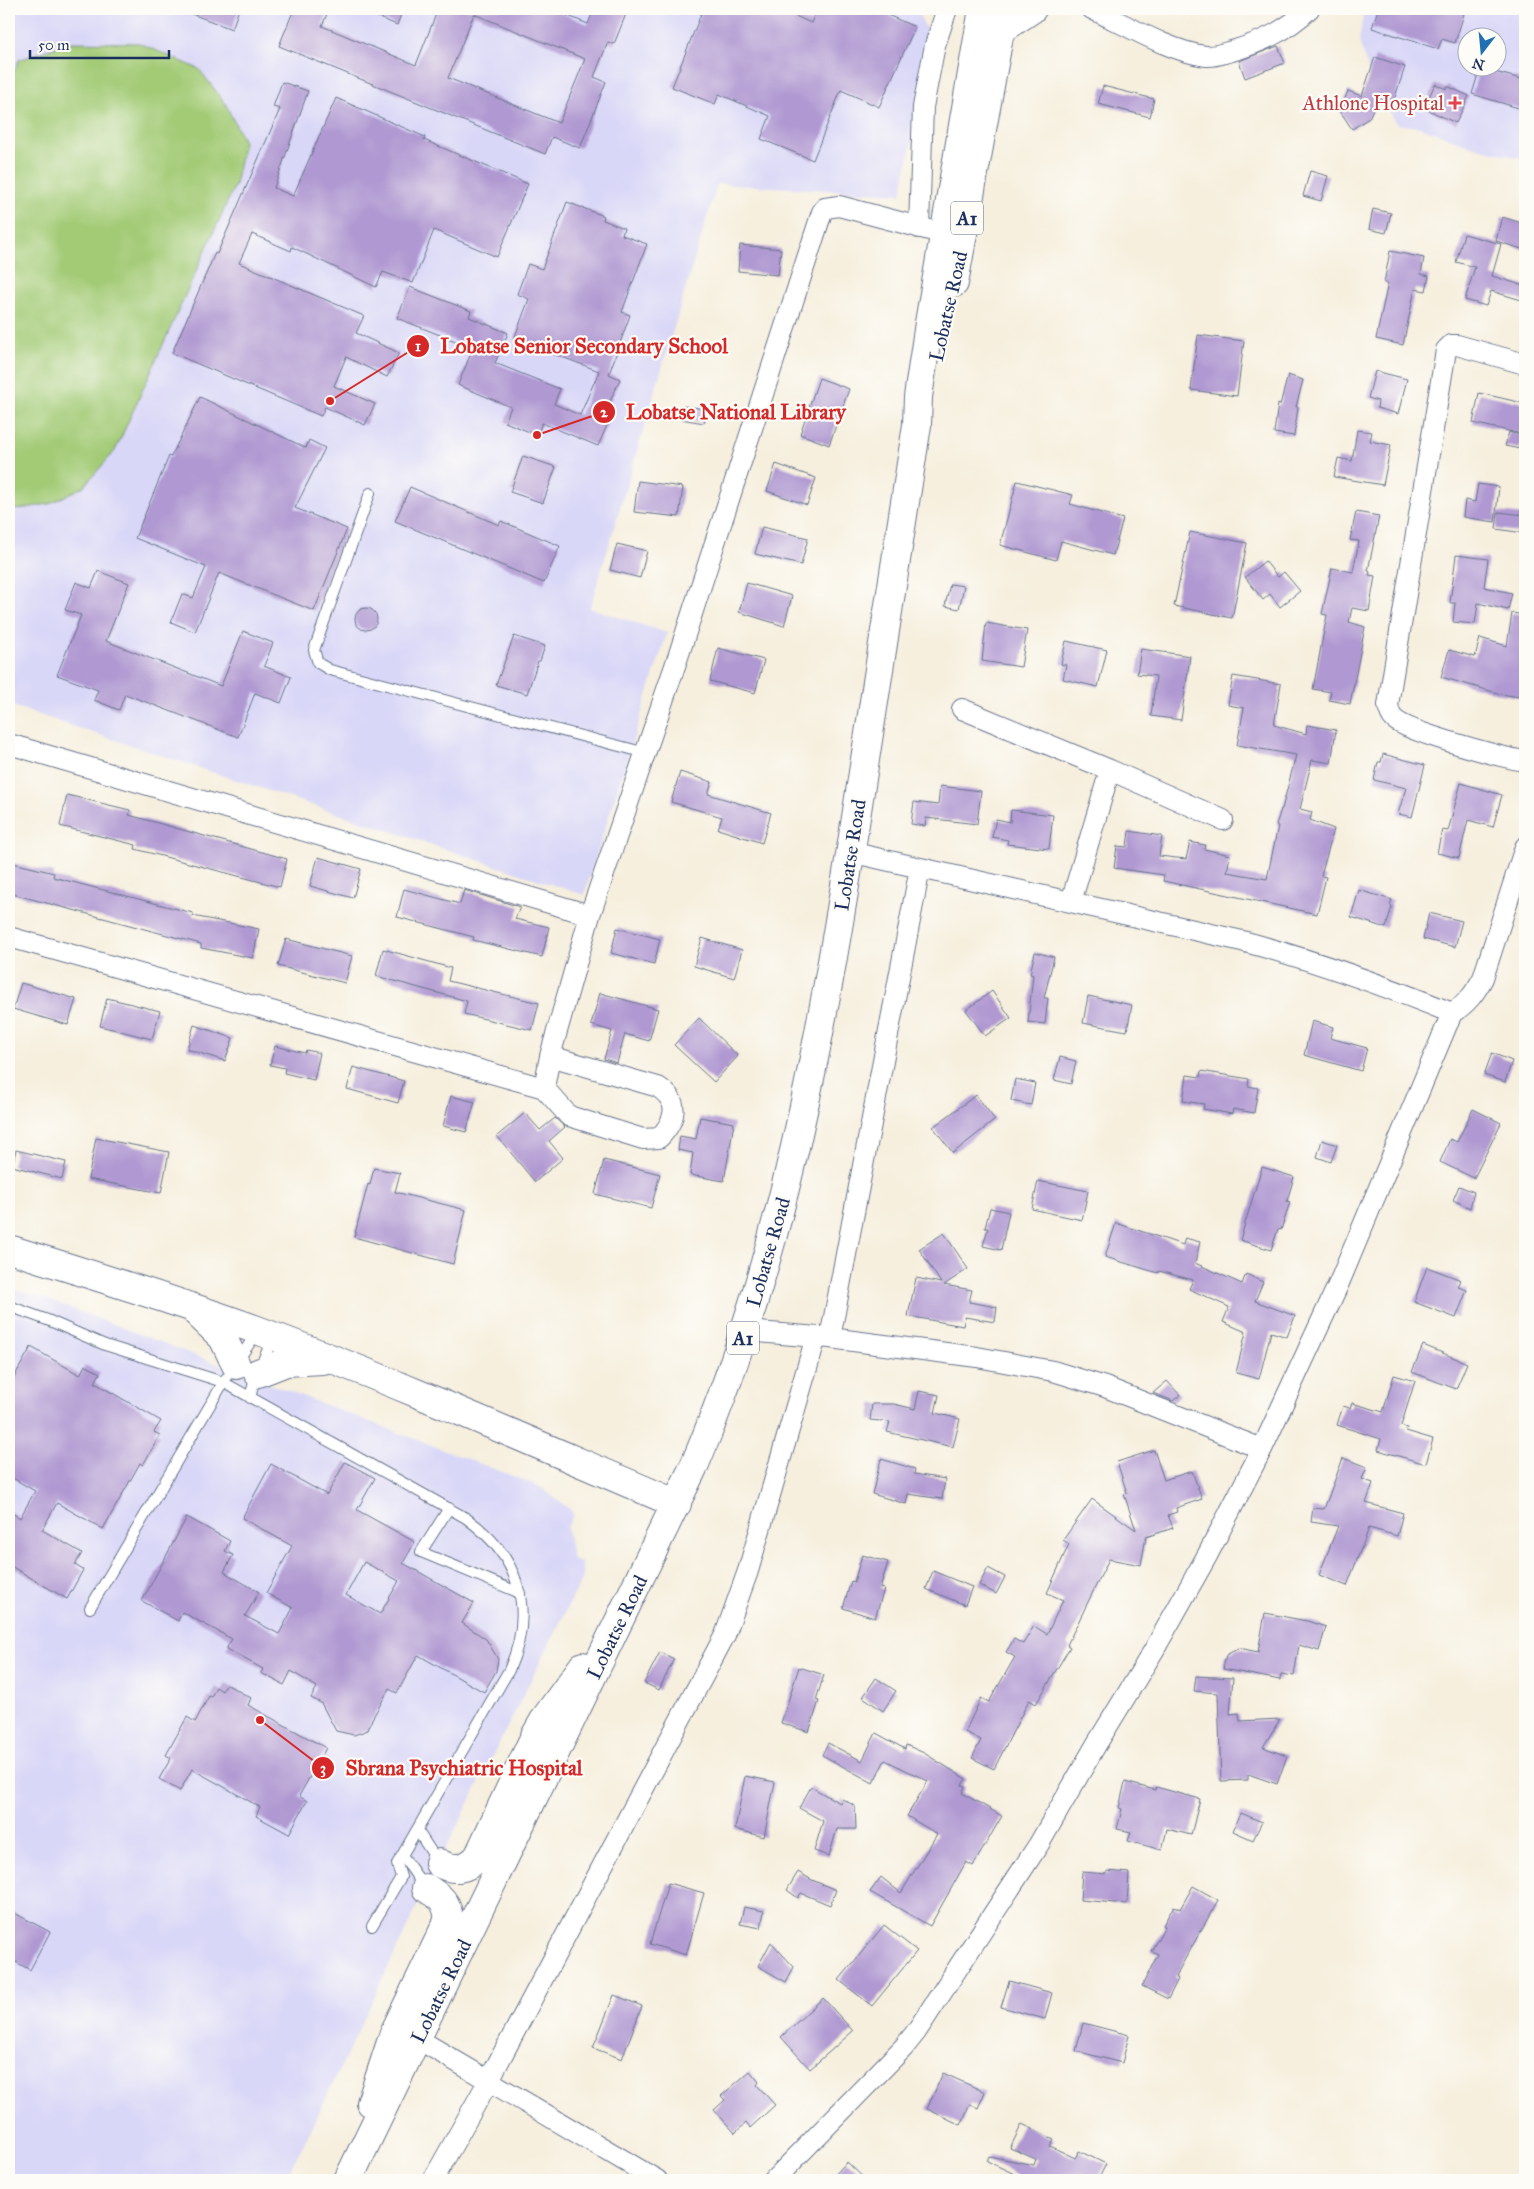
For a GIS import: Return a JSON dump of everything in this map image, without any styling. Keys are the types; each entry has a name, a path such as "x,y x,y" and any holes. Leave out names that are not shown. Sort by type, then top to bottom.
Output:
{"main road":[{"name":"Lobatse Road","path":"347,2180 418,2040 677,1504 714,1419 745,1331 782,1206 805,1108 829,985 916,425 933,371 942,234 983,9"},
{"path":"1002,20 1032,9"},
{"name":"Lobatse Road","path":"942,234 1002,20"},
{"path":"9,1249 190,1306 335,1360 677,1504"},
{"path":"190,1306 223,1338 242,1379 286,1362 335,1360"},
{"path":"439,1863 448,1868 462,1868 474,1862 478,1857 546,1717 630,1601"},
{"path":"347,2180 394,2033 448,1921 449,1915 445,1903 440,1897 426,1888"}],"street":[{"path":"544,1088 550,1056 590,915 646,752 822,212 825,208 839,206 942,234 923,107 935,45 947,9"},
{"path":"1092,9 1174,47 1208,56 1268,39 1285,30 1309,9"},
{"path":"1525,364 1457,346 1451,345 1446,350 1388,705 1395,720 1408,727 1480,750 1525,761"},
{"path":"962,709 1110,770 1223,820"},
{"path":"9,744 590,915"},
{"path":"1071,902 1110,770"},
{"path":"774,2180 904,2047 930,2012 1039,1844 1091,1752 1154,1650 1208,1554 1262,1449 1339,1283 1452,1013 1464,1006 1483,978 1525,846"},
{"path":"850,852 1191,928 1295,955 1375,982 1452,1013"},
{"path":"433,2180 489,2080 725,1636 748,1571 823,1337 920,868"},
{"path":"9,938 544,1088 569,1116 643,1138 659,1138 668,1129 673,1113 673,1100 658,1087 550,1056"},
{"path":"745,1331 823,1337 976,1357 1053,1371 1105,1387 1262,1449"},
{"path":"418,2040 657,2180"}],"lane":[{"path":"370,493 314,650 318,663 330,670 646,752"},
{"path":"9,1306 50,1321 105,1345 242,1379 473,1523 492,1540 512,1568 520,1593 523,1619 521,1637 509,1670 397,1864 401,1877 372,1926"},
{"path":"90,1608 242,1379 266,1334"},
{"path":"242,1379 266,1334"},
{"path":"449,1508 421,1552 520,1593"},
{"path":"417,1830 439,1863"},
{"path":"402,1855 426,1888"}],"shaded area":[{"path":"9,9 916,9 933,42 901,194 717,184 590,608 667,633 584,895 9,705"},
{"name":"Athlone Hospital","path":"1364,9 1525,9 1525,159 1477,148 1420,127 1397,124 1372,82 1359,41"},
{"path":"9,1288 44,1298 539,1486 572,1511 573,1515 567,1528 573,1560 581,1563 583,1577 426,1888 308,2136 284,2180 9,2180"}],"green space":[{"path":"71,42 139,43 199,69 225,103 244,142 235,185 115,451 83,487 49,504 14,510 9,509 9,83 19,60"}],"building":[{"path":"181,9 239,9 232,29"},
{"path":"294,9 329,9 322,26 416,65 438,9 551,9 588,24 594,9 628,9 614,44 608,42 594,77 606,82 580,148 552,137 545,154 279,46","holes":["474,14 585,59 559,123 448,78"]},
{"path":"358,9 403,9 397,25"},
{"path":"703,9 780,9 811,23 817,9 874,9 915,27 879,107 841,90 813,160 761,139 770,116 719,94 715,104 672,87"},
{"path":"1378,9 1446,9 1464,14 1460,28 1456,28 1455,43 1442,39 1438,49 1372,28"},
{"path":"1278,46 1285,63 1245,78 1239,61"},
{"path":"1375,57 1405,67 1393,103 1378,98 1369,118 1352,129 1340,111 1348,91 1362,96"},
{"path":"1506,75 1525,80 1525,110 1472,94 1477,78 1506,78"},
{"path":"282,82 308,91 274,188 293,196 336,98 425,137 424,140 528,184 497,257 434,230 413,283 383,272 376,287 292,247 291,251 252,234 239,263 364,316 356,333 399,353 387,377 346,357 334,386 375,404 365,425 325,407 321,416 172,353 280,109 273,107"},
{"path":"1435,84 1446,89 1447,86 1469,96 1456,123 1424,108"},
{"path":"1103,86 1154,99 1150,117 1098,104"},
{"path":"1310,171 1328,176 1321,201 1303,196"},
{"path":"567,202 604,216 603,220 624,228 622,235 647,244 622,312 630,315 609,374 620,379 605,413 611,416 598,446 542,423 537,435 505,422 511,407 458,385 473,348 397,318 410,287 471,311 469,317 508,333 495,363 560,389 554,404 580,415 599,371 514,339 529,299 517,294 528,264 542,269"},
{"path":"1373,209 1391,213 1386,233 1369,229"},
{"path":"1502,217 1525,224 1525,250 1496,241"},
{"path":"1464,234 1501,244 1492,276 1525,286 1525,301 1491,291 1486,306 1465,300 1475,267 1456,262"},
{"path":"740,245 781,249 778,275 738,271"},
{"path":"1390,251 1424,258 1421,274 1429,276 1426,291 1415,289 1403,345 1376,339 1388,283 1384,283"},
{"path":"1198,335 1244,341 1237,396 1191,390"},
{"path":"1375,371 1407,379 1398,414 1377,408 1378,401 1368,398"},
{"path":"1288,375 1303,380 1296,407 1298,407 1294,436 1274,433 1278,404 1280,405"},
{"path":"819,378 849,389 829,445 800,434"},
{"path":"1479,393 1523,403 1522,409 1525,409 1525,418 1522,434 1473,423"},
{"path":"200,397 306,448 309,440 325,448 295,508 347,529 314,611 219,573 195,632 171,622 182,594 193,598 206,567 135,538 169,456 171,457"},
{"path":"683,406 706,409 704,423 681,419"},
{"path":"1357,430 1372,432 1370,441 1391,445 1383,485 1334,477 1338,458 1352,461"},
{"path":"1509,432 1523,436 1520,449 1505,446"},
{"path":"523,456 556,467 543,503 510,492"},
{"path":"776,464 816,478 807,505 767,491"},
{"path":"638,481 683,487 679,517 634,512"},
{"path":"1017,481 1073,495 1070,504 1123,519 1113,555 1061,541 1056,560 1000,545"},
{"path":"1478,484 1499,487 1495,522 1463,517 1465,500 1475,502"},
{"path":"410,487 499,525 501,521 560,546 544,583 395,521"},
{"path":"1356,512 1379,516 1368,571 1370,572 1369,575 1375,576 1369,611 1352,608 1349,622 1365,627 1350,704 1329,700 1331,692 1313,689 1327,615 1322,614 1332,568 1353,572 1359,541 1350,540"},
{"path":"1498,512 1525,515 1524,533 1496,529"},
{"path":"762,527 808,538 801,565 755,554"},
{"path":"1190,532 1247,543 1232,618 1174,606"},
{"path":"617,544 647,551 640,578 610,570"},
{"path":"1456,555 1488,559 1484,587 1512,593 1508,610 1478,603 1475,624 1453,622 1455,603 1450,603"},
{"path":"1265,561 1278,577 1284,572 1300,591 1280,607 1270,594 1263,600 1245,577"},
{"path":"98,571 129,583 106,641 221,686 243,631 273,643 264,666 291,677 281,703 255,693 238,737 125,694 119,710 94,700 98,690 57,675 81,615 65,610 76,582 91,588"},
{"path":"747,583 792,596 784,626 739,612"},
{"path":"950,584 964,586 959,609 945,606"},
{"path":"366,608 374,611 377,619 374,627 366,630 358,627 355,619 358,611"},
{"path":"1512,613 1525,615 1525,698 1501,694 1441,677 1449,650 1475,657 1480,638 1507,646"},
{"path":"986,623 1027,630 1021,667 982,661"},
{"path":"514,636 545,646 527,694 496,685"},
{"path":"1066,641 1107,650 1098,687 1063,679 1066,665 1061,664"},
{"path":"718,648 764,660 755,693 710,681"},
{"path":"1141,649 1190,656 1181,720 1151,716 1156,676 1137,674"},
{"path":"1233,676 1281,684 1274,725 1306,734 1307,725 1336,730 1331,763 1312,760 1300,809 1312,812 1310,820 1334,829 1321,876 1326,877 1317,914 1163,881 1164,875 1114,868 1117,846 1127,847 1129,831 1162,836 1159,856 1186,859 1190,842 1205,845 1204,849 1230,855 1227,872 1267,879 1278,826 1276,825 1296,755 1237,745 1244,708 1228,705"},
{"path":"1383,754 1425,765 1412,817 1398,814 1406,788 1374,780 1378,762 1381,762"},
{"path":"680,772 712,782 708,794 771,813 762,843 718,829 722,817 671,802"},
{"path":"1461,783 1502,795 1493,827 1468,820 1459,858 1437,853 1442,830 1448,831"},
{"path":"940,786 981,791 977,824 926,818 925,826 911,824 914,802 938,805"},
{"path":"67,795 130,810 129,815 287,859 280,887 135,849 136,845 60,826"},
{"path":"1011,810 1053,815 1049,849 1007,844 1008,840 992,837 996,819 1010,822"},
{"path":"318,857 361,869 353,898 310,886"},
{"path":"9,862 54,873 53,877 193,913 193,916 259,929 253,958 201,948 201,944 9,893"},
{"path":"404,889 460,904 464,890 520,907 515,919 549,927 542,957 473,940 474,937 397,917"},
{"path":"1359,890 1392,900 1386,928 1351,917"},
{"path":"1429,913 1462,921 1455,947 1423,939"},
{"path":"617,928 660,939 654,964 611,953"},
{"path":"702,938 742,950 734,978 694,966"},
{"path":"286,939 352,956 345,983 278,966"},
{"path":"383,949 451,968 448,981 539,1003 532,1030 464,1014 467,1001 376,976"},
{"path":"1035,952 1054,957 1044,998 1048,998 1045,1024 1028,1022 1033,975 1030,974"},
{"path":"21,983 76,999 68,1025 13,1009"},
{"path":"992,991 1011,1018 985,1036 966,1010"},
{"path":"600,993 658,1009 649,1041 625,1034 617,1063 604,1059 612,1031 591,1025"},
{"path":"1088,996 1132,1005 1127,1031 1083,1023"},
{"path":"107,998 160,1011 152,1039 100,1026"},
{"path":"699,1018 738,1056 714,1082 674,1045"},
{"path":"1312,1021 1333,1027 1330,1038 1367,1048 1361,1071 1304,1055"},
{"path":"194,1025 233,1038 225,1061 187,1049"},
{"path":"275,1046 305,1053 306,1050 320,1053 314,1080 284,1073 285,1068 270,1065"},
{"path":"1492,1053 1512,1061 1505,1082 1484,1075"},
{"path":"1060,1057 1076,1061 1071,1084 1054,1080"},
{"path":"353,1067 404,1081 398,1103 347,1089"},
{"path":"1201,1071 1249,1079 1248,1086 1258,1088 1254,1113 1233,1109 1232,1114 1203,1109 1204,1104 1183,1101 1187,1075 1200,1077"},
{"path":"1015,1079 1035,1083 1031,1105 1011,1101"},
{"path":"976,1095 995,1120 953,1153 933,1127"},
{"path":"451,1096 475,1102 466,1132 443,1126"},
{"path":"1473,1109 1501,1123 1474,1178 1440,1162 1450,1139 1457,1142"},
{"path":"525,1113 540,1130 555,1118 565,1127 549,1141 563,1158 535,1182 497,1136"},
{"path":"700,1117 734,1123 724,1181 690,1175 693,1153 678,1150 680,1136 696,1139"},
{"path":"96,1138 169,1152 161,1193 88,1179"},
{"path":"1322,1140 1337,1145 1331,1162 1317,1157"},
{"path":"16,1150 66,1162 62,1179 12,1166"},
{"path":"604,1160 660,1174 651,1208 595,1194"},
{"path":"1262,1167 1294,1177 1287,1201 1290,1202 1281,1230 1278,1229 1271,1250 1240,1240"},
{"path":"374,1168 400,1173 395,1192 466,1210 453,1264 354,1237"},
{"path":"1038,1181 1088,1191 1082,1220 1032,1209"},
{"path":"1459,1186 1474,1192 1470,1208 1453,1200"},
{"path":"990,1208 1009,1212 1001,1250 983,1246 988,1228 985,1228"},
{"path":"1116,1223 1183,1245 1185,1238 1200,1242 1195,1263 1242,1284 1246,1274 1263,1282 1255,1301 1295,1316 1287,1337 1271,1332 1259,1379 1236,1373 1246,1332 1223,1322 1229,1307 1189,1289 1193,1280 1159,1271 1158,1273 1105,1257"},
{"path":"944,1233 968,1269 944,1285 972,1290 969,1302 997,1307 995,1322 965,1317 963,1326 908,1316 916,1278 941,1283 919,1249"},
{"path":"1427,1267 1461,1280 1458,1287 1467,1290 1456,1318 1414,1302"},
{"path":"1423,1345 1467,1363 1456,1389 1412,1372"},
{"path":"31,1347 80,1375 85,1365 100,1373 95,1383 161,1421 154,1432 160,1435 143,1465 140,1463 103,1529 57,1503 42,1530 82,1553 75,1565 83,1570 67,1599 9,1565 9,1511 20,1518 35,1491 9,1476 9,1386"},
{"path":"1394,1375 1415,1381 1401,1426 1407,1428 1406,1431 1433,1439 1426,1464 1378,1450 1381,1439 1337,1425 1343,1406 1350,1408 1352,1403 1383,1412"},
{"path":"1167,1381 1180,1395 1173,1401 1153,1393"},
{"path":"919,1391 939,1395 935,1413 960,1419 953,1447 887,1432 890,1422 870,1420 872,1404 894,1404 915,1409"},
{"path":"1154,1450 1164,1480 1192,1471 1202,1499 1176,1508 1177,1512 1168,1515 1173,1528 1146,1537 1141,1565 1109,1559 1067,1645 1070,1647 1036,1704 1029,1700 994,1769 972,1758 981,1740 965,1732 981,1698 989,1702 1015,1657 1006,1652 1014,1639 1023,1644 1034,1626 1047,1634 1063,1600 1047,1593 1069,1544 1063,1540 1092,1499 1136,1530 1124,1494 1127,1493 1117,1462"},
{"path":"1343,1458 1367,1467 1362,1479 1373,1483 1366,1503 1403,1513 1397,1536 1369,1528 1347,1586 1319,1575 1338,1526 1311,1522 1313,1508 1324,1509"},
{"path":"881,1459 915,1469 914,1474 945,1479 942,1499 908,1494 906,1504 872,1494"},
{"path":"345,1462 375,1478 357,1510 415,1542 403,1563 474,1603 462,1623 486,1639 498,1659 496,1671 484,1692 418,1655 397,1693 389,1689 368,1730 354,1735 336,1731 321,1703 311,1698 317,1687 291,1671 284,1685 261,1673 263,1669 226,1649 232,1639 182,1612 178,1621 142,1601 187,1517 230,1541 225,1551 233,1555 224,1572 259,1592 245,1616 279,1634 293,1608 266,1593 292,1546 242,1518 271,1464 327,1495","holes":["364,1562 399,1581 380,1614 346,1595"]},
{"path":"862,1555 888,1562 880,1588 884,1589 875,1618 843,1608 851,1581 854,1582"},
{"path":"988,1568 1005,1577 996,1594 979,1585"},
{"path":"933,1571 972,1587 965,1605 926,1589"},
{"path":"1265,1613 1307,1621 1326,1627 1319,1651 1299,1645 1294,1676 1281,1674 1280,1680 1223,1669 1226,1655 1239,1648 1258,1652"},
{"path":"660,1652 674,1659 659,1690 644,1683"},
{"path":"799,1667 824,1675 816,1700 819,1701 809,1732 781,1723"},
{"path":"1196,1676 1233,1678 1230,1714 1239,1713 1240,1721 1280,1719 1263,1747 1287,1756 1277,1784 1248,1774 1248,1780 1221,1781 1218,1693 1194,1691"},
{"path":"876,1678 896,1691 883,1711 863,1697"},
{"path":"226,1684 251,1698 248,1705 326,1748 299,1796 307,1801 289,1834 256,1816 260,1807 192,1769 180,1791 159,1779 171,1758 166,1755 187,1717 195,1722 216,1687 222,1691"},
{"path":"876,1733 905,1749 906,1745 924,1753 966,1779 962,1785 965,1787 962,1793 1002,1816 973,1866 966,1862 930,1926 870,1892 881,1877 901,1893 937,1834 907,1816 928,1781 885,1760 873,1783 822,1755 828,1743 862,1761"},
{"path":"745,1776 775,1782 764,1837 735,1829"},
{"path":"1125,1782 1155,1790 1156,1787 1200,1799 1191,1835 1167,1829 1162,1850 1128,1841 1131,1832 1117,1829 1122,1809 1119,1808"},
{"path":"811,1787 840,1803 842,1799 855,1806 856,1829 837,1829 829,1856 814,1851 823,1821 799,1808"},
{"path":"1241,1813 1262,1822 1253,1840 1233,1831"},
{"path":"1107,1871 1129,1873 1127,1904 1080,1900 1082,1872 1107,1874"},
{"path":"798,1872 836,1890 830,1905 801,1893 798,1898 787,1890"},
{"path":"668,1883 704,1893 686,1955 650,1944"},
{"path":"1193,1886 1218,1900 1175,1977 1178,1979 1168,1999 1142,1986 1158,1954 1151,1951 1165,1926 1163,1925 1174,1906 1180,1909"},
{"path":"744,1907 764,1911 761,1928 740,1924"},
{"path":"9,1910 50,1932 30,1970 9,1958"},
{"path":"884,1925 917,1951 872,2006 839,1980"},
{"path":"771,1942 794,1967 786,1982 758,1966"},
{"path":"1009,1981 1052,1993 1045,2019 1001,2007"},
{"path":"614,1995 642,2006 622,2059 593,2048"},
{"path":"823,1998 853,2031 810,2069 781,2037"},
{"path":"1083,2023 1129,2035 1122,2063 1076,2051"},
{"path":"750,2071 759,2082 757,2085 775,2105 750,2128 746,2123 735,2133 714,2110 725,2100 721,2096"},
{"path":"943,2073 985,2092 978,2108 970,2104 961,2125 927,2109"},
{"path":"1022,2124 1054,2139 1050,2146 1075,2158 1079,2151 1106,2164 1098,2180 1027,2180 987,2161 989,2156 1034,2165 1036,2159 1010,2148"},
{"path":"847,2162 866,2180 830,2180"}],"place":[{"name":"Athlone Hospital","path":"1455,103"},
{"name":"Lobatse Senior Secondary School","path":"330,401"},
{"name":"Lobatse National Library","path":"537,435"},
{"name":"Sbrana Psychiatric Hospital","path":"260,1720"}]}
